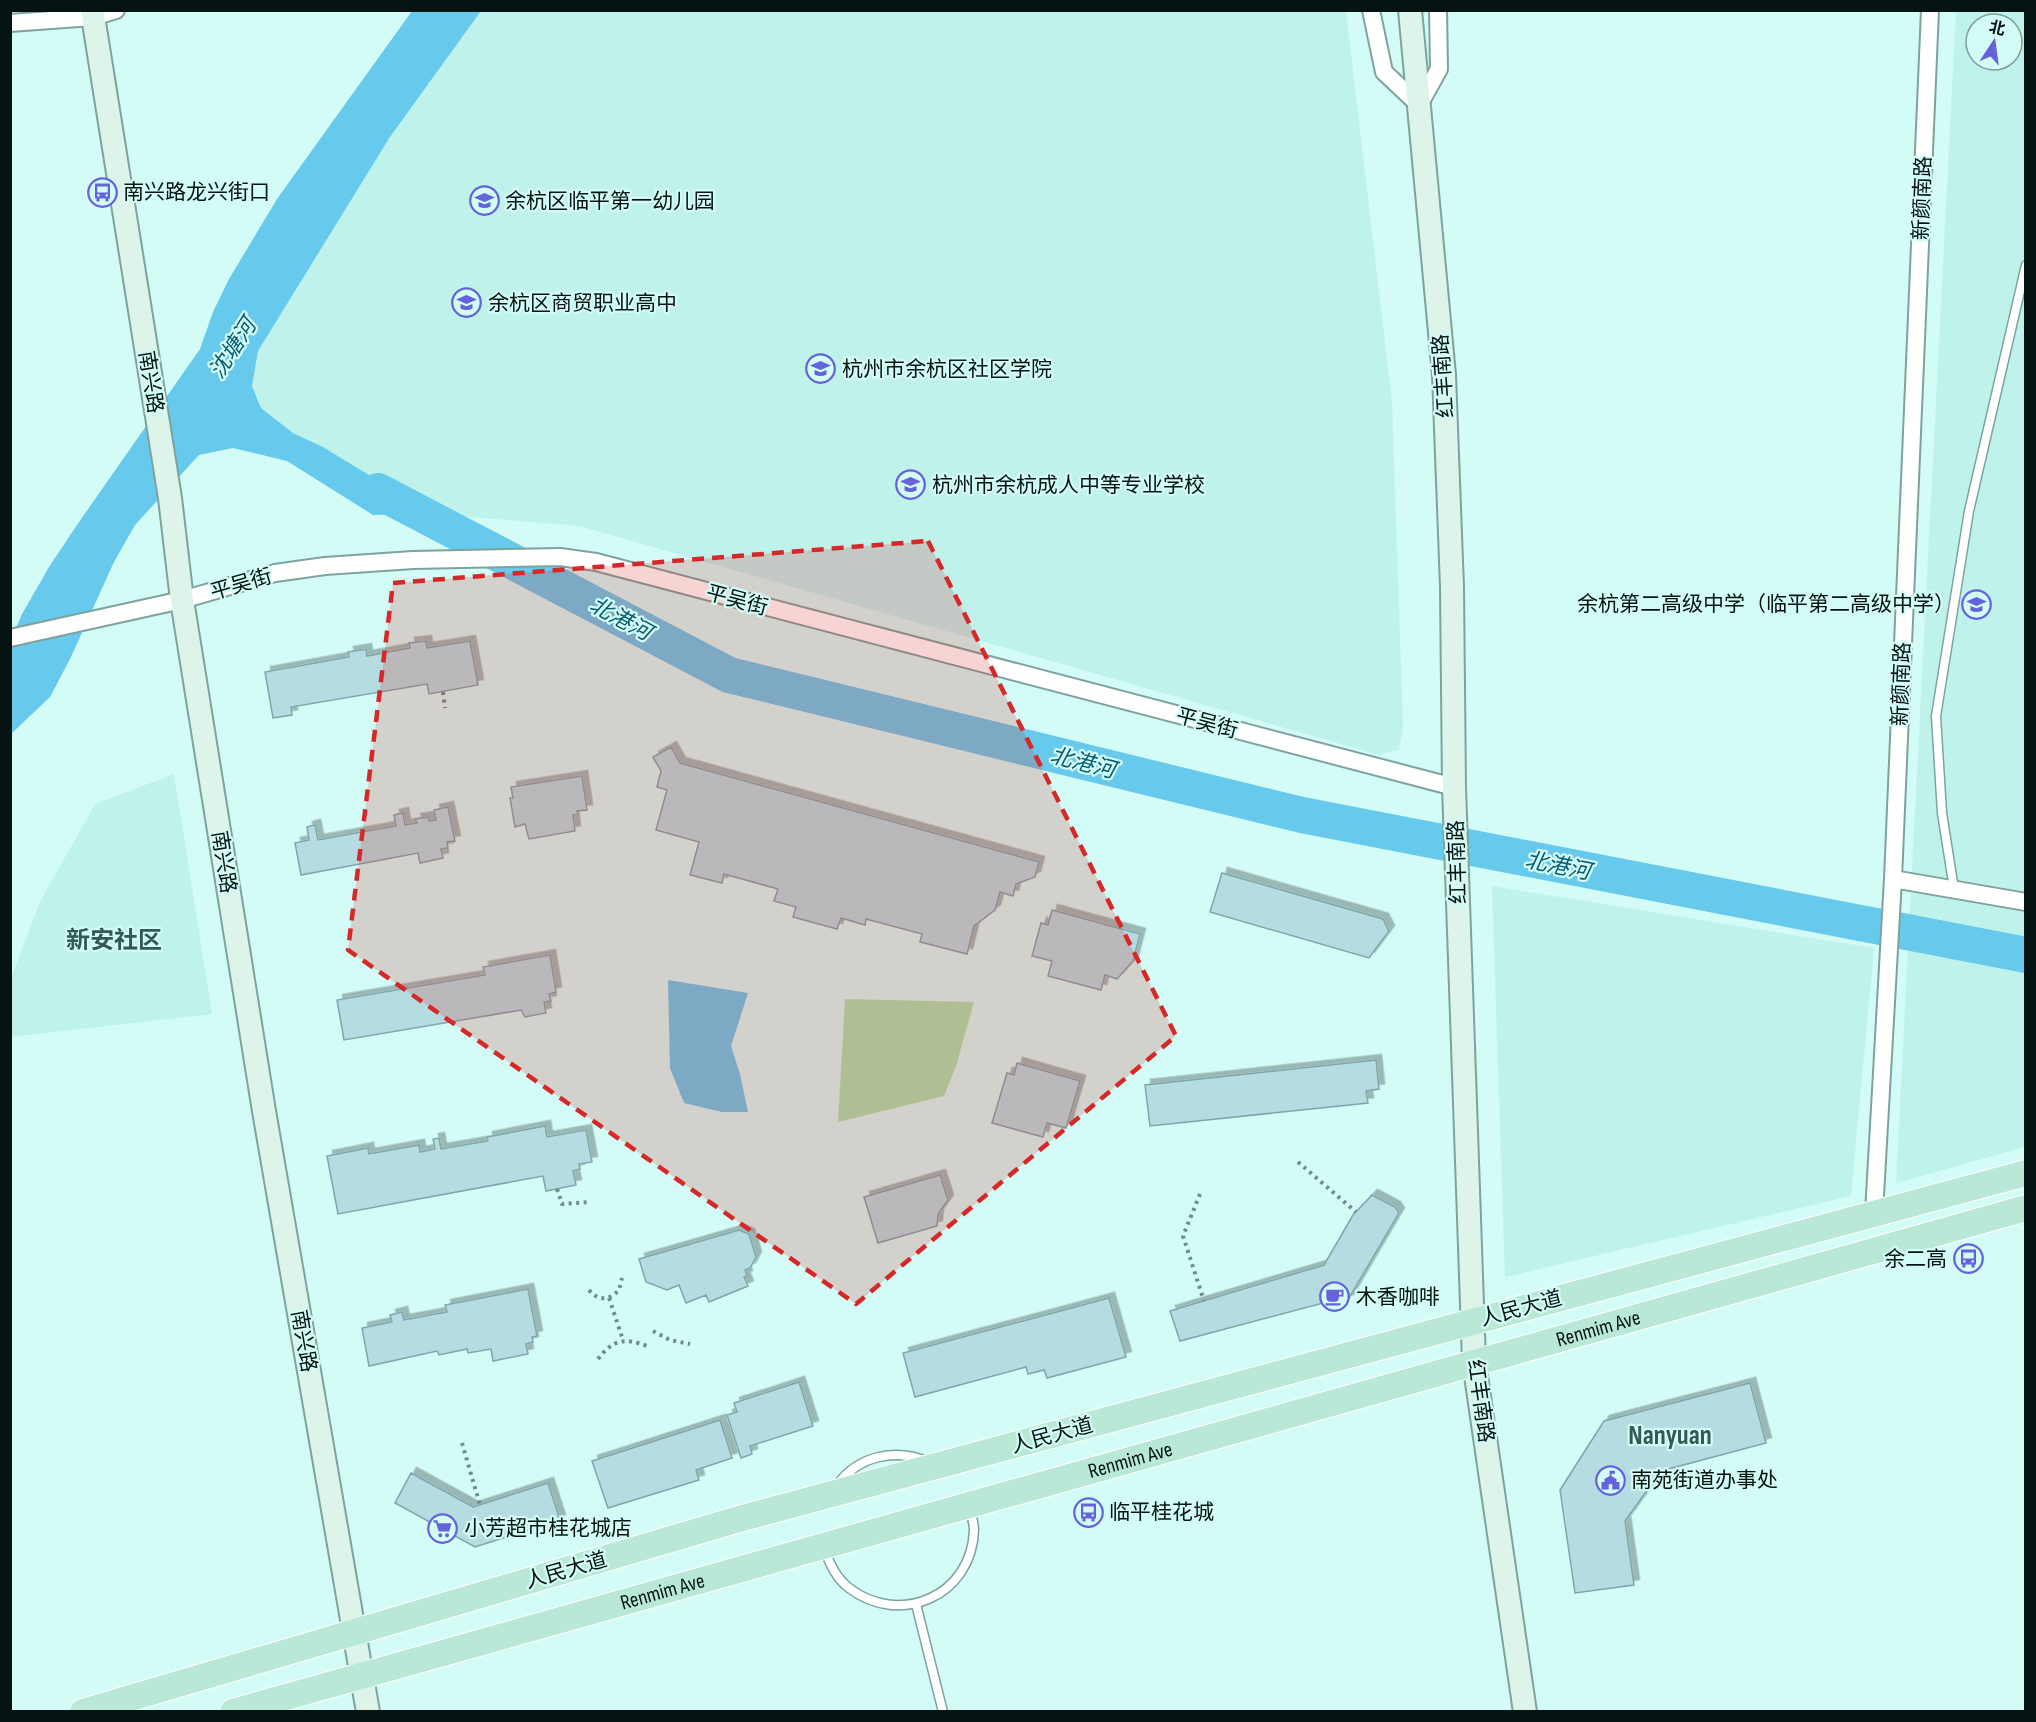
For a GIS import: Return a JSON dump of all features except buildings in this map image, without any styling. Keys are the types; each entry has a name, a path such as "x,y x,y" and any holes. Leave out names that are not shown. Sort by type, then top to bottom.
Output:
{"main road":[{"name":"人民大道","path":"83,1712 739,1519 2025,1173"},
{"name":"Renmim Ave","path":"233,1712 2025,1209"}],"street":[{"path":"10,23 116,10"},
{"path":"1371,10 1384,72 1419,105 1439,69 1438,10"},
{"name":"红丰南路","path":"1410,10 1444,375 1452,587 1454,788 1474,1362 1525,1712"},
{"name":"新颜南路","path":"1874,1214 1893,880 1930,10"},
{"name":"南兴路","path":"92,14 170,498 182,600 264,1111 368,1712"},
{"name":"平吴街","path":"10,638 182,600 275,573 325,566 429,560 560,557 596,562 1454,788"},
{"path":"1893,880 2025,902"}],"lane":[{"path":"1954,889 1942,813 1936,717 1969,511 2025,265"},
{"path":"830,1494 844,1476 865,1461 876,1457 889,1454 915,1456 938,1465"},
{"path":"823,1545 832,1568 847,1587 868,1600 892,1606 916,1604 940,1594 958,1576 970,1554 974,1529 969,1504"},
{"path":"916,1604 943,1712"}],"path":[{"path":"442,692 445,708"},
{"path":"1298,1162 1356,1212"},
{"path":"557,1188 562,1204 591,1202"},
{"path":"1200,1194 1183,1236 1204,1301"},
{"path":"589,1290 598,1297 609,1298 619,1290 622,1278"},
{"path":"609,1298 623,1340"},
{"path":"653,1331 670,1340 690,1344"},
{"path":"598,1359 608,1347 623,1340 647,1346"},
{"path":"462,1443 480,1505"}],"highlighted area":[{"path":"928,541 1176,1036 856,1304 348,950 393,583"}],"shaded area":[{"name":"杭州市余杭区社区学院","path":"481,11 1346,11 1392,402 1403,727 1399,749 1379,755 580,526 433,514 323,447 293,433 261,408 252,386 258,351 390,137"},
{"name":"余杭第二高级中学（临平第二高级中学）","path":"1956,11 2025,11 2025,1147 1896,1183"},
{"path":"174,774 212,1014 11,1037 11,978 40,902 95,804"},
{"path":"1492,886 1874,948 1851,1196 1505,1277"}],"green space":[{"path":"845,999 974,1002 956,1066 944,1096 838,1122"}],"water":[{"name":"沈塘河","path":"412,11 481,11 390,137 258,351 252,386 261,408 293,433 323,447 433,514 373,515 287,461 233,448 199,455 135,525 114,562 50,697 11,734 11,640 22,614 49,567 79,522 200,349 213,312 229,279 277,199"},
{"path":"668,980 748,993 731,1046 748,1112 722,1112 684,1103 670,1068"}],"waterway":[{"name":"北港河","path":"378,491 729,675 1302,815 2026,955"}],"place":[{"name":"南兴路龙兴街口","path":"102,192"},
{"name":"余杭区临平第一幼儿园","path":"484,201"},
{"name":"余杭区商贸职业高中","path":"467,303"},
{"name":"杭州市余杭区社区学院","path":"821,369"},
{"name":"杭州市余杭成人中等专业学校","path":"911,485"},
{"name":"余杭第二高级中学（临平第二高级中学）","path":"1976,604"},
{"name":"余二高","path":"1968,1259"},
{"name":"木香咖啡","path":"1335,1297"},
{"name":"南苑街道办事处","path":"1610,1480"},
{"name":"临平桂花城","path":"1088,1512"},
{"name":"小芳超市桂花城店","path":"443,1528"}],"district":[{"name":"新安社区","path":"114,940"},
{"name":"Nanyuan","path":"1670,1435"}]}
